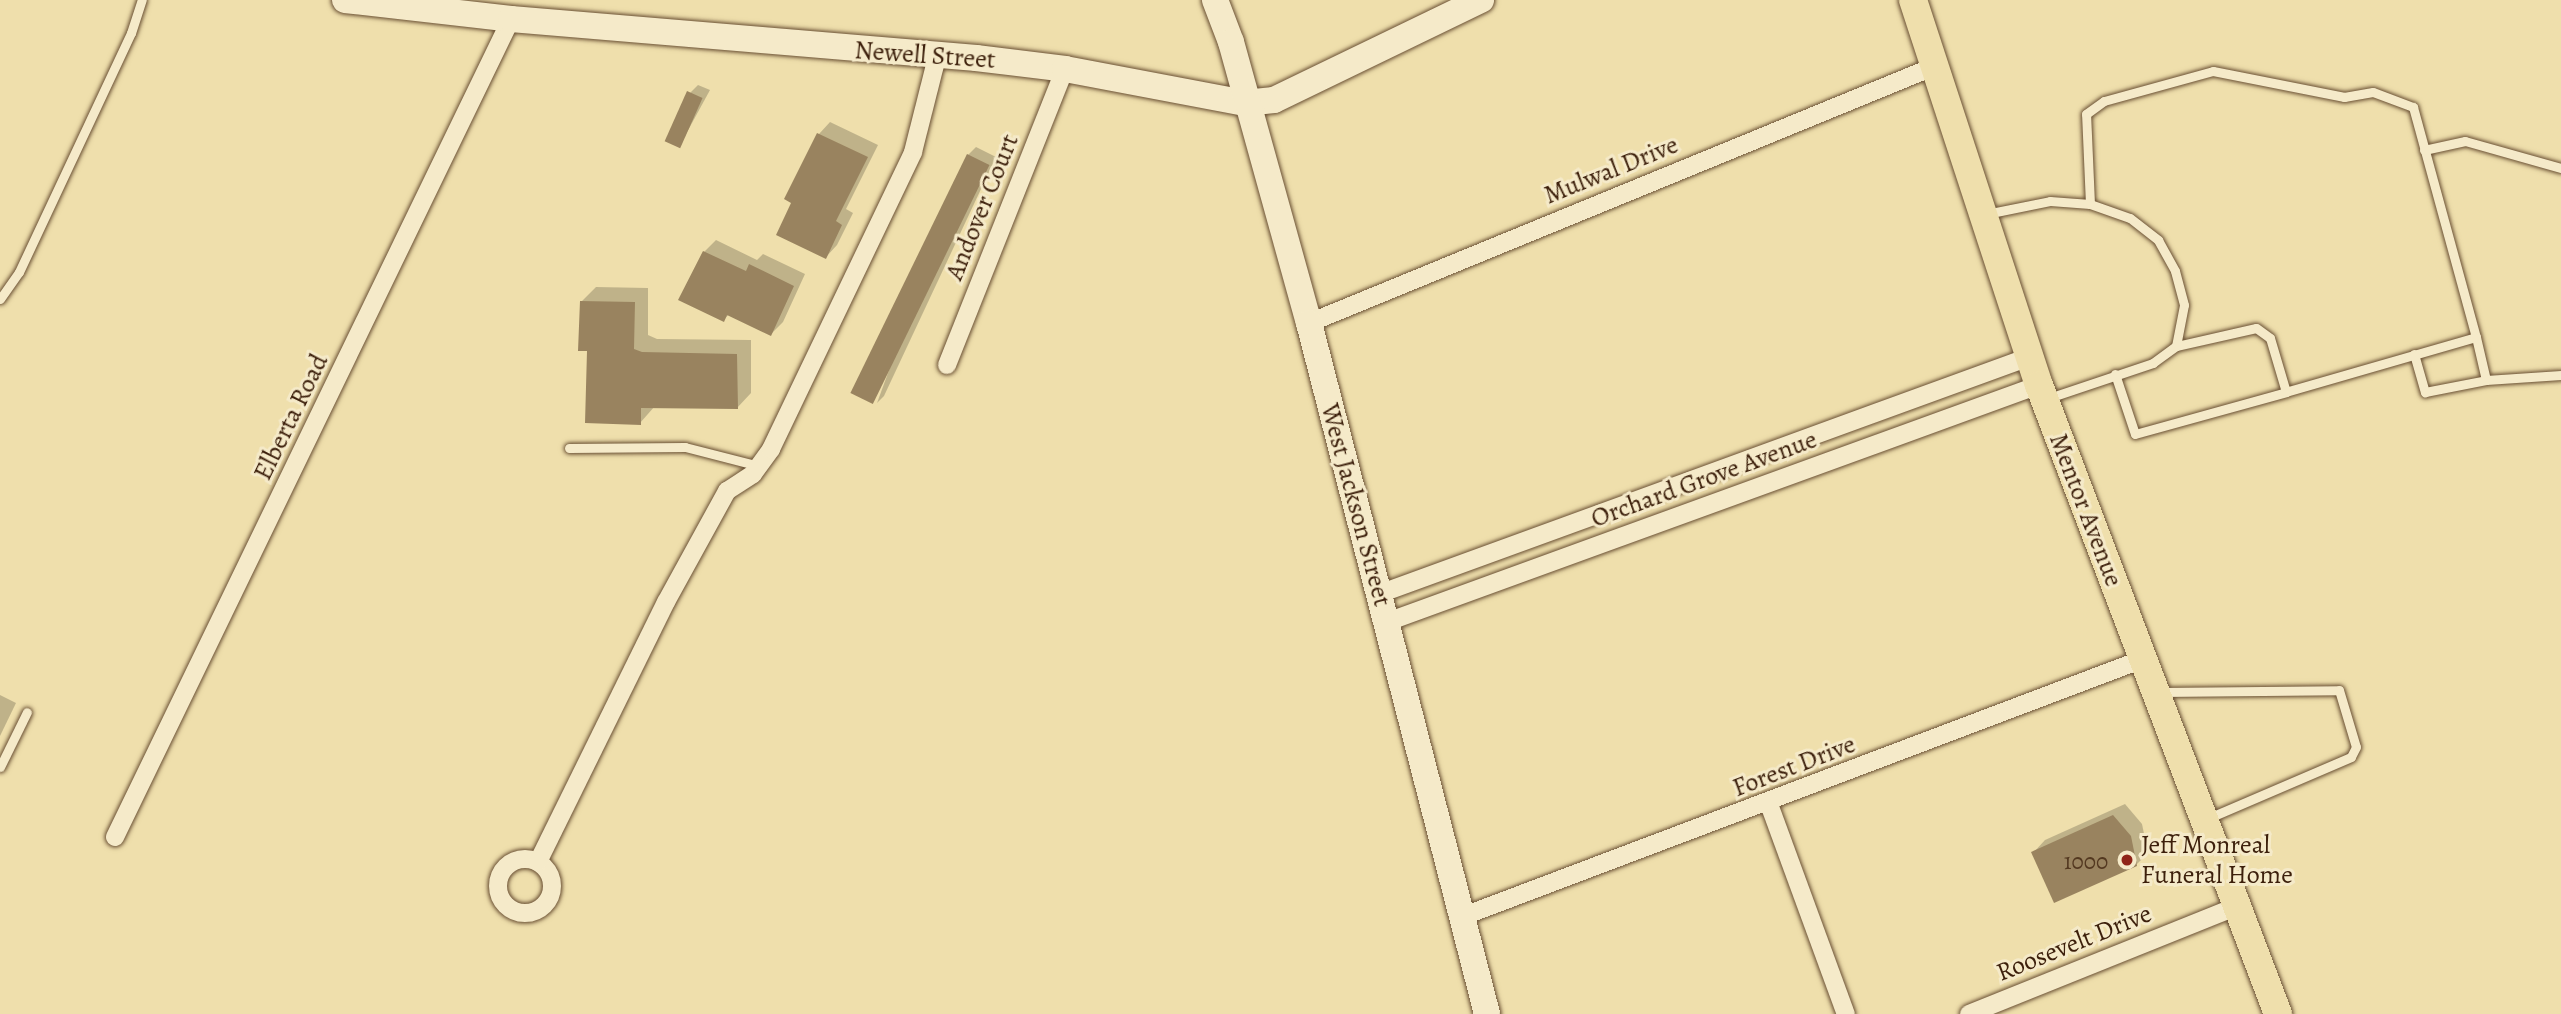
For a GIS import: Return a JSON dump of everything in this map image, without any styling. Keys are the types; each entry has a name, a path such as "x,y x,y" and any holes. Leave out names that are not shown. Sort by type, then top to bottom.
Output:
{"main road":[{"name":"Mentor Avenue","path":"1913,0 2029,357 2278,1014"}],"street":[{"name":"Newell Street","path":"345,0 512,19 1065,68 1245,103 1274,100 1481,0"},
{"name":"West Jackson Street","path":"1215,0 1231,42 1245,103 1309,323 1487,1014"},
{"name":"Elberta Road","path":"115,837 512,19"},
{"path":"538,862 666,602 727,491 759,466 913,152 937,57"},
{"name":"Mulwal Drive","path":"1309,323 1933,67"},
{"name":"Andover Court","path":"947,365 1065,68"},
{"name":"Orchard Grove Avenue","path":"1379,594 2029,357"},
{"name":"Orchard Grove Avenue","path":"1387,622 2042,393"},
{"name":"Forest Drive","path":"1461,917 1769,804 2143,659"},
{"path":"1769,804 1846,1014"},
{"name":"Roosevelt Drive","path":"1969,1014 2237,906"}],"lane":[{"path":"0,299 19,272 131,33 142,0"},
{"path":"2090,204 2086,114 2104,101 2213,71 2344,97 2373,92 2395,97 2413,107 2486,380"},
{"path":"2424,149 2465,141 2561,168"},
{"path":"1982,215 2050,201 2090,204 2130,218 2158,240 2175,271 2184,305 2176,346"},
{"path":"2042,393 2153,363 2176,346 2256,328 2270,338 2286,392"},
{"path":"2115,374 2135,434 2476,337"},
{"path":"2414,354 2425,392 2486,380 2561,375"},
{"path":"569,448 685,447 759,466"},
{"path":"2156,692 2339,690 2356,747 2351,757 2204,820"},
{"path":"0,766 27,712"}],"building":[{"path":"687,91 703,98 680,148 665,141"},
{"path":"817,133 868,157 836,221 842,225 826,259 776,235 791,203 784,199"},
{"path":"967,154 989,165 873,404 850,393"},
{"path":"703,251 746,271 749,264 794,286 771,336 727,315 724,322 678,300"},
{"path":"580,301 635,302 634,349 642,352 737,354 738,409 641,408 641,425 585,423 587,351 578,351"},
{"path":"2113,815 2131,836 2137,866 2054,903 2031,852"}],"place":[{"name":"Jeff Monreal Funeral Home","path":"2127,860"}]}
